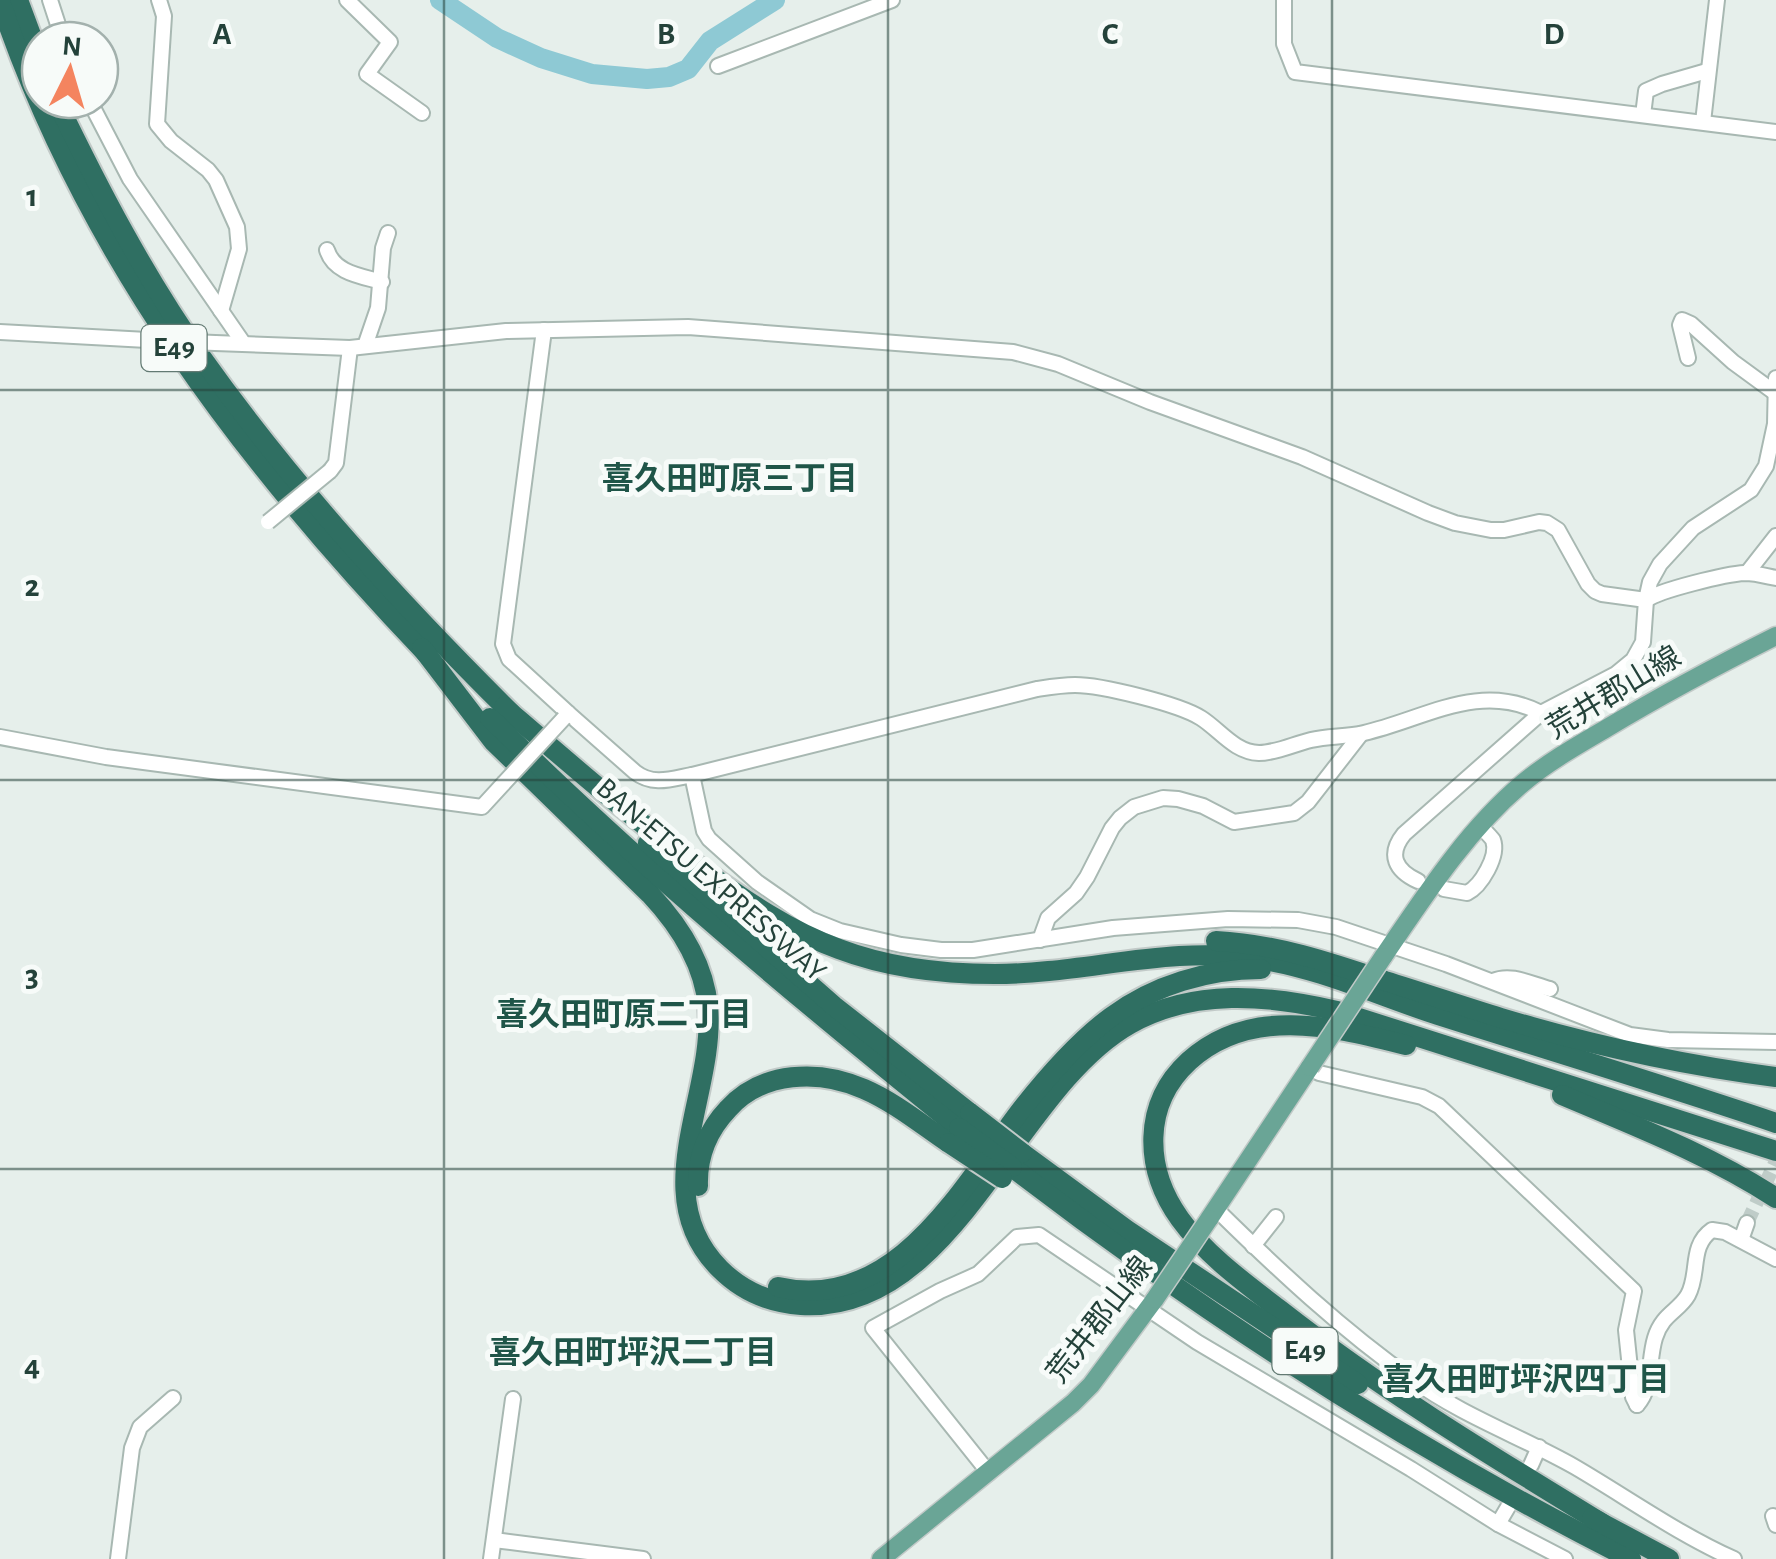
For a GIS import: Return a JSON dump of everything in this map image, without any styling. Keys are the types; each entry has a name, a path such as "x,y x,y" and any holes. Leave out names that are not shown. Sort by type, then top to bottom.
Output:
{"highway":[{"name":"BAN-ETSU EXPRESSWAY","path":"0,1 37,98 70,169 157,324 310,526 422,648 551,779 704,918 824,1019 1012,1166 1127,1230 1307,1352 1444,1437 1670,1559"},
{"name":"BAN-ETSU EXPRESSWAY","path":"66,120 122,230 200,355 322,512 432,634 563,766 834,1006 959,1128"},
{"path":"422,648 493,741 650,894 668,913 691,950 704,986 708,1024 705,1065 686,1162 687,1203 708,1256 735,1282 767,1299 805,1305 846,1300 883,1284 921,1259 970,1205 1052,1096 1109,1038 1145,1016 1204,998 1268,999 1313,1005 1372,1020 1776,1151"},
{"path":"504,707 660,838 776,920 840,950 931,971 997,974 1046,972 1156,956 1255,958 1318,974 1776,1123"},
{"path":"997,974 1040,969 1162,943 1247,943 1312,956 1546,1030 1636,1053 1776,1078"},
{"path":"1012,1166 959,1128 895,1106 865,1089 809,1076 774,1080 731,1105 711,1132 699,1164 698,1194 711,1237 720,1250 755,1279 771,1286 807,1291 840,1287 887,1266 926,1233 949,1208 1020,1111 1050,1075 1096,1029 1126,1007 1172,985 1218,972 1256,969 1318,974"},
{"path":"1052,1096 1088,1063 1125,1037 1160,1020 1240,1009 1303,1015 1344,1025 1776,1160"},
{"path":"1406,1045 1339,1029 1279,1024 1244,1029 1210,1045 1182,1068 1162,1095 1156,1111 1152,1142 1163,1190 1179,1218 1209,1252 1310,1334 1416,1407 1603,1524"},
{"path":"1519,1040 1656,1070 1776,1090"},
{"path":"1562,1095 1700,1156 1776,1198"},
{"name":"E49","path":"1012,1166 1112,1254 1401,1432 1632,1559"}],"main road":[{"name":"荒井郡山線","path":"881,1559 1082,1394 1151,1304 1387,952 1440,875 1480,826 1522,784 1566,752 1675,687 1776,636"}],"street":[{"path":"159,0 164,16 157,124 216,180 236,227 238,249 220,311"},
{"path":"347,0 390,42 367,74 422,113"},
{"path":"718,66 892,0"},
{"path":"1284,0 1284,44 1295,72 1776,132"},
{"path":"1702,122 1717,0"},
{"path":"1643,115 1646,92 1707,71"},
{"path":"99,120 130,179 244,344"},
{"path":"265,524 336,463 357,348 378,308 388,232"},
{"path":"327,250 329,258 344,270 382,282"},
{"path":"1418,881 1404,875 1398,866 1399,841 1541,713 1616,674 1633,660 1642,642 1653,574 1693,528 1751,490 1766,466 1775,424 1775,385 1733,362 1684,320 1680,323 1688,358"},
{"path":"0,332 357,348 485,333 688,326 1013,352 1302,457 1455,523 1491,530 1548,523 1558,530 1588,584 1602,594 1646,600 1654,594 1747,573 1776,578"},
{"path":"544,330 503,644 509,659 566,716 643,779 662,781 692,775 1060,685 1097,687 1194,714 1235,745 1256,752 1361,734 1490,699 1541,713"},
{"path":"1747,573 1776,536"},
{"path":"0,737 106,758 482,807 566,716"},
{"path":"1040,940 1048,918 1076,893 1087,877 1112,828 1134,808 1163,798 1203,806 1234,822 1294,813 1308,802 1361,734"},
{"path":"692,775 709,839 757,882 810,918 866,938 942,950 974,950 1114,928 1228,919 1298,920 1336,927 1387,952 1492,982 1630,1035 1668,1040 1776,1042"},
{"path":"1444,889 1469,892 1481,884 1494,846 1480,826"},
{"path":"1492,982 1504,977 1550,989"},
{"path":"1310,1067 1319,1074 1422,1097 1439,1106 1634,1292 1626,1330 1637,1405 1649,1381 1657,1332 1689,1294 1700,1242 1708,1233 1715,1230 1776,1259"},
{"path":"1213,1214 1414,1381 1472,1416 1539,1446 1696,1542 1734,1559"},
{"path":"1253,1246 1276,1217"},
{"path":"1741,1240 1747,1223"},
{"path":"989,1473 873,1328 978,1274 1017,1237 1038,1235 1498,1524 1566,1559"},
{"path":"118,1559 132,1448 140,1428 173,1398"},
{"path":"491,1559 513,1399"},
{"path":"1530,1465 1539,1446"},
{"path":"1498,1524 1508,1507"},
{"path":"494,1540 643,1559"}],"waterway":[{"path":"440,0 497,38 541,58 592,74 647,79 669,77 688,69 710,41 775,0"}],"tunnel":[{"path":"1747,1223 1776,1161"}],"district":[{"name":"喜久田町原三丁目","path":"730,479"},
{"name":"喜久田町原二丁目","path":"624,1015"},
{"name":"喜久田町坪沢二丁目","path":"633,1353"},
{"name":"喜久田町坪沢四丁目","path":"1526,1380"}]}
